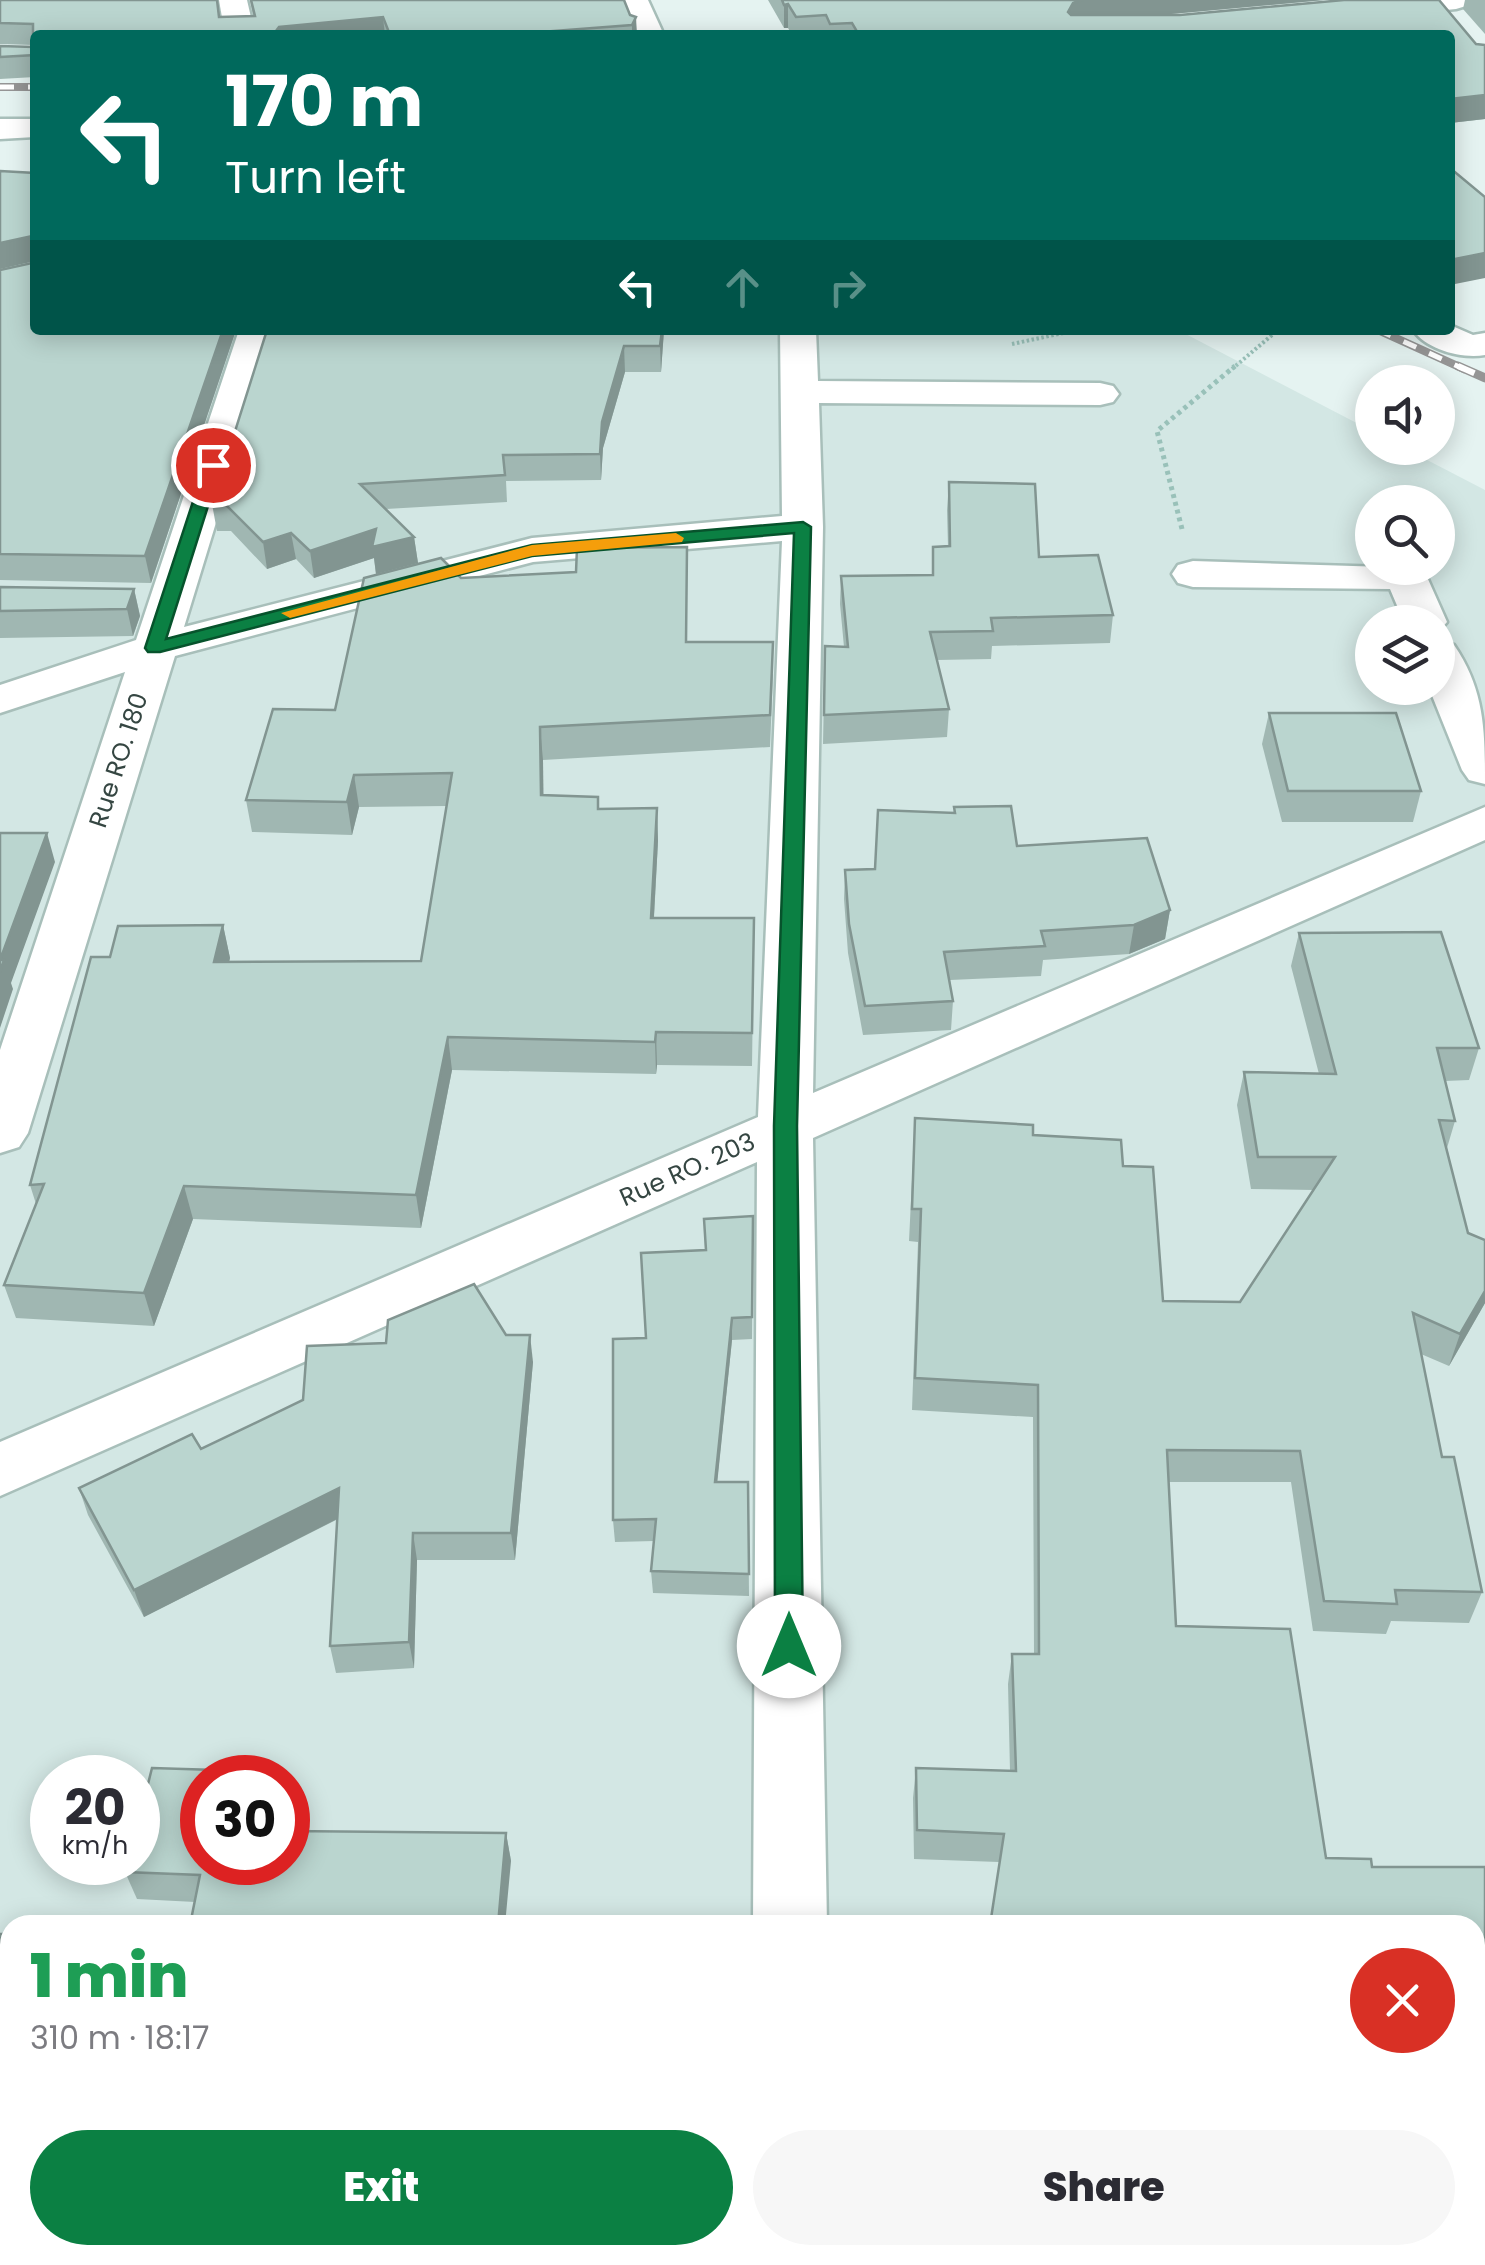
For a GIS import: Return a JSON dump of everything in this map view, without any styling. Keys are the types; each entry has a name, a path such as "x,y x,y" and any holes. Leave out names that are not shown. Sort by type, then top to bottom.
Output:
{"street":[{"path":"233,0 239,30"},
{"path":"634,0 647,30"},
{"path":"1343,11 1443,1 1461,30"},
{"path":"0,129 30,128"},
{"name":"Rue RO. 180","path":"0,1133 154,648 150,600 256,335"},
{"path":"790,1915 786,1126 803,527 798,335"},
{"path":"1442,335 1469,348 1485,344"},
{"path":"798,392 1100,394"},
{"path":"0,700 154,648 532,550 803,527"},
{"path":"1193,574 1406,578 1418,605"},
{"path":"1455,696 1485,770"},
{"name":"Rue RO. 203","path":"0,1470 1485,822"}],"path":[{"path":"1193,574 1157,431 1272,335"}],"shaded area":[{"path":"0,200 30,209 30,335 1188,335 1355,422 1355,465 1437,465 1485,490 1485,1915 0,1915"}],"building":[{"path":"0,0 217,0 219,17 255,16 251,0 624,0 630,15 636,17 632,25 566,30 388,30 383,17 277,30 33,30 33,24 0,23"},
{"path":"782,0 1083,0 1073,3 1068,12 1071,15 1180,15 1344,0 1439,0 1476,44 1485,45 1485,95 1455,98 1455,30 856,30 852,23 830,24 826,15 796,17 788,4 784,5"},
{"path":"0,46 30,47 30,55 0,57"},
{"path":"0,171 30,173 30,236 0,243"},
{"path":"1455,172 1485,197 1485,253 1455,259"},
{"path":"30,263 30,335 221,335 145,556 0,554 0,270"},
{"path":"265,335 661,335 660,346 624,346 602,422 600,454 503,455 505,475 360,484 414,537 372,547 376,529 310,551 291,533 263,542 226,505 212,504"},
{"path":"949,482 1035,484 1039,557 1098,555 1113,615 991,618 993,631 930,632 949,709 824,715 825,646 848,647 841,576 933,575 933,547 950,546"},
{"path":"687,547 686,642 773,642 770,715 540,727 541,795 598,797 598,809 657,808 651,918 754,918 752,1033 656,1032 655,1042 448,1037 416,1195 184,1186 144,1293 4,1285 44,1184 30,1185 91,957 110,957 118,926 223,925 214,962 421,961 452,773 354,775 347,802 246,800 273,709 335,710 364,578 441,558 461,578 576,572 577,548"},
{"path":"0,587 134,589 127,609 0,611"},
{"path":"1269,713 1396,713 1421,791 1288,791"},
{"path":"1011,806 1017,846 1147,838 1170,910 1134,925 1041,931 1045,946 944,952 953,1001 865,1006 849,924 845,870 875,869 878,810 955,813 954,807"},
{"path":"0,833 47,833 0,960"},
{"path":"1441,932 1479,1048 1437,1048 1455,1121 1439,1120 1468,1233 1485,1240 1485,1291 1460,1334 1413,1313 1442,1457 1454,1457 1482,1592 1395,1590 1397,1604 1324,1601 1300,1451 1167,1450 1176,1626 1290,1629 1326,1858 1371,1859 1372,1867 1485,1867 1485,1915 992,1915 1004,1834 917,1830 916,1768 1016,1771 1012,1654 1039,1654 1038,1385 915,1378 921,1209 912,1209 915,1118 1033,1125 1033,1135 1121,1140 1123,1166 1153,1167 1163,1301 1240,1302 1335,1157 1258,1157 1244,1072 1336,1074 1299,933"},
{"path":"753,1216 752,1317 732,1318 715,1482 748,1482 749,1574 651,1571 656,1519 613,1520 613,1339 646,1338 641,1253 706,1250 704,1219"},
{"path":"474,1284 506,1335 530,1335 511,1533 413,1533 409,1642 330,1646 339,1488 134,1590 79,1488 192,1434 201,1449 303,1400 307,1346 386,1343 388,1320"},
{"path":"160,1768 180,1769 180,1874 160,1873"},
{"path":"310,1831 506,1833 499,1915 192,1915 198,1885 310,1885"}],"railway":[{"path":"0,87 30,87"},
{"path":"1389,335 1464,369"},
{"path":"1458,366 1485,378"}],"slow traffic":[{"path":"290,613 532,550 676,538"}],"route":[{"path":"213,465 154,648 532,550 803,527 786,1126 789,1646"}]}
